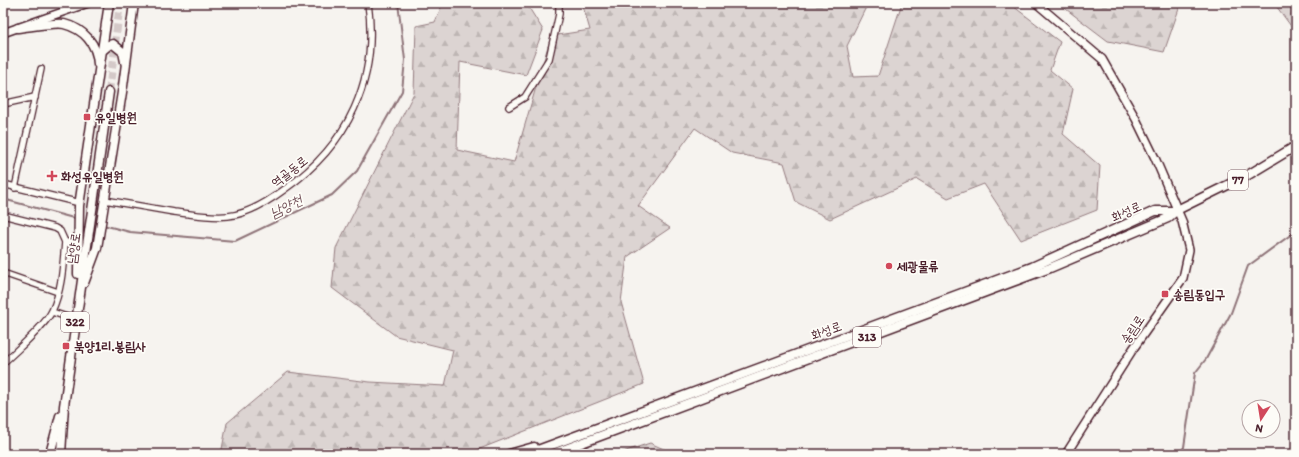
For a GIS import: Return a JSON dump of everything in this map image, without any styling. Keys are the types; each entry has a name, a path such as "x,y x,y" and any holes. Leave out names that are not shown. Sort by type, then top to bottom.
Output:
{"main road":[{"path":"3,33 88,3"},
{"path":"79,299 77,244 79,204 109,3"},
{"path":"79,299 97,248 123,86 134,3"},
{"name":"송림로","path":"1036,3 1102,59 1136,119 1182,221 1189,250 1183,278 1133,349 1066,454"},
{"path":"18,28 64,24 84,33 93,44 96,52 99,76"},
{"path":"103,50 109,44 113,44 122,52 125,62 123,86"},
{"name":"남양로","path":"61,454 64,406 87,237 110,92"},
{"name":"화성로","path":"552,454 1050,268 1168,218 1177,210 1248,175 1296,146"},
{"name":"화성로","path":"527,454 1032,266 1155,211 1177,210"},
{"name":"남양로","path":"48,454 64,406"},
{"path":"509,454 566,440"}],"street":[{"name":"역골동로","path":"104,205 203,216 229,216 260,205 294,183 311,169 331,148 344,129 355,108 366,74 369,54 371,21 368,3"},
{"path":"509,107 525,97 549,59 559,14 559,3"},
{"path":"15,188 41,68"},
{"path":"3,104 35,97"},
{"path":"3,184 79,204"},
{"path":"3,215 55,228 60,231 65,242 61,282 52,312 30,337 3,363"},
{"path":"65,242 77,244"},
{"path":"3,273 58,292"},
{"path":"52,312 76,320"}],"green space":[{"path":"443,3 526,3 543,30 526,75 460,62 457,150 514,162 551,36 590,30 582,3 868,3 847,46 853,77 878,76 902,3 1009,3 1060,42 1050,70 1073,89 1063,134 1100,166 1097,210 1021,240 984,184 948,198 917,179 830,219 796,202 784,163 732,153 695,128 638,206 670,228 627,257 621,302 644,384 467,454 221,454 227,423 288,372 370,382 445,386 453,350 396,336 332,288 336,248 414,93 416,26 435,22"},
{"path":"1058,3 1181,3 1164,52 1108,41"},
{"path":"1274,3 1296,3 1296,33"},
{"path":"650,443 675,454 617,454"}],"waterway":[{"name":"남양천","path":"103,225 130,232 235,241 332,195 357,171 402,91 405,60 398,3"},
{"name":"남양천","path":"3,199 77,219"},
{"path":"1180,454 1184,447 1195,373 1206,359 1231,313 1248,266 1296,231"}],"tunnel":[{"path":"109,92 120,3"}],"place":[{"name":"유일병원","path":"87,117"},
{"name":"화성유일병원","path":"52,176"},
{"name":"세광물류","path":"889,266"},
{"name":"송림동입구","path":"1165,294"},
{"name":"북양1리.봉림사","path":"66,346"}]}
